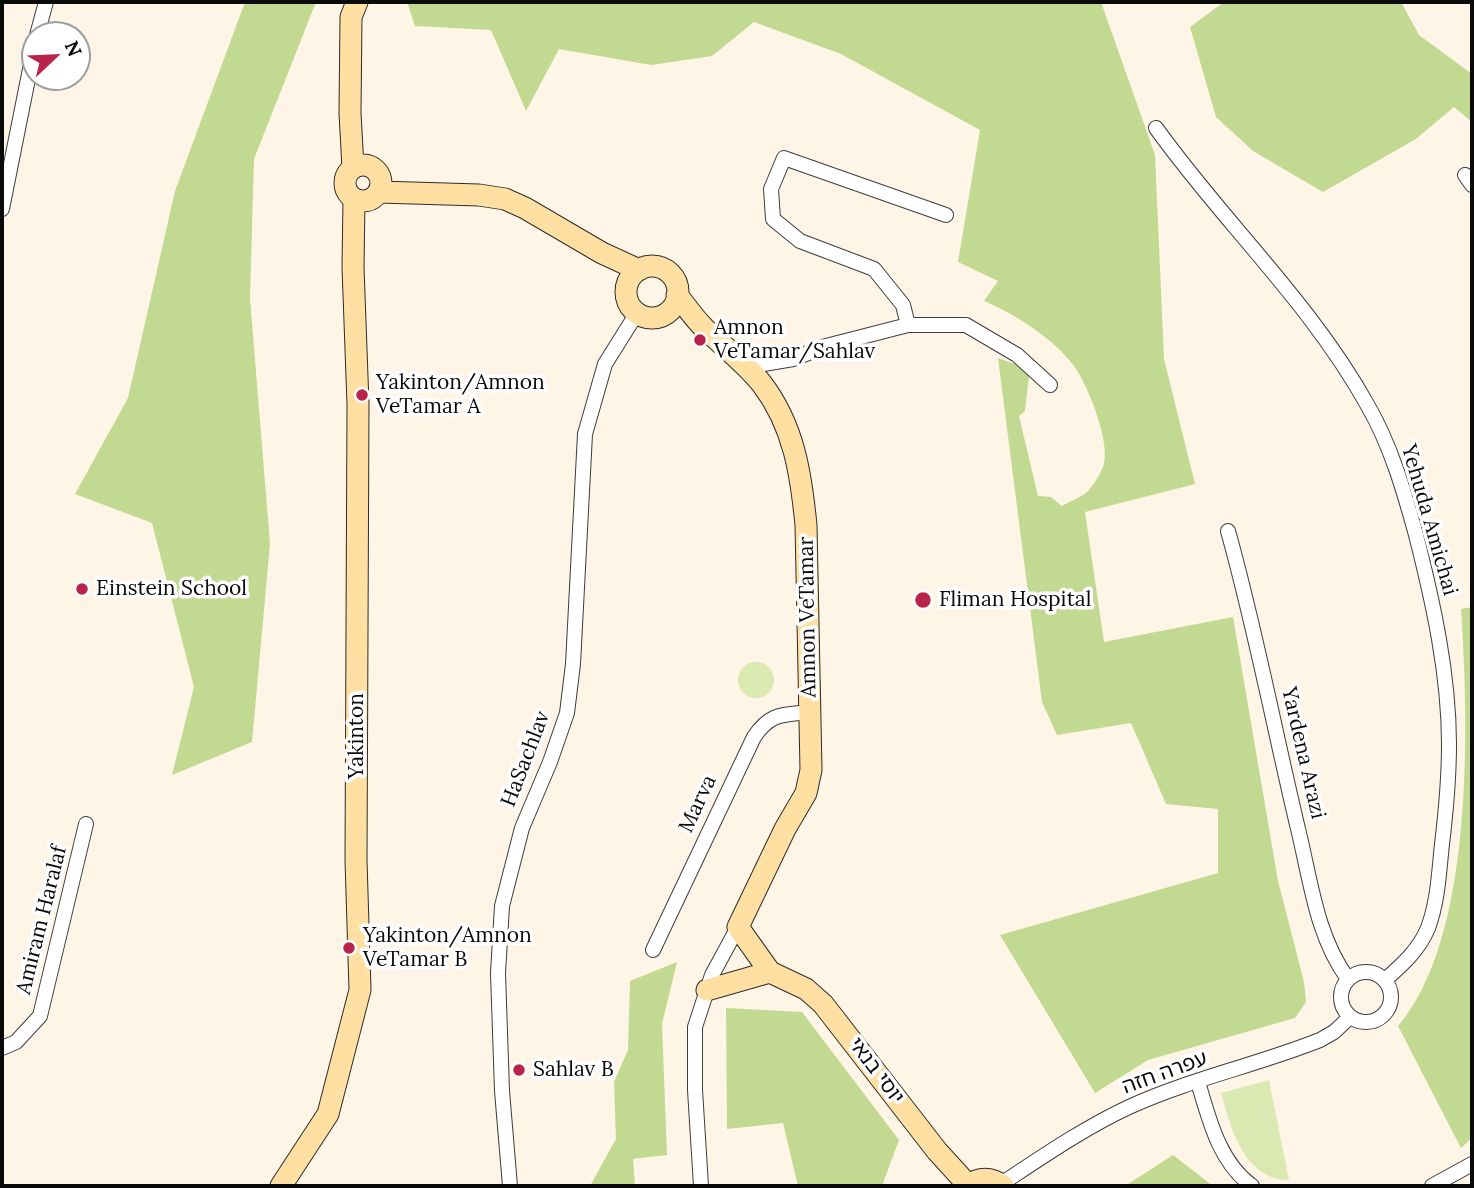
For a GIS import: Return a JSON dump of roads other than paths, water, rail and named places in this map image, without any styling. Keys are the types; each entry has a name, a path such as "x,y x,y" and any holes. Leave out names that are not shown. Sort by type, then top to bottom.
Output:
{"street":[{"path":"41,21 46,2"},
{"path":"357,2 351,17 350,113 368,184 431,194 479,195 505,199 526,208 602,253 632,278"},
{"path":"2,209 26,91"},
{"name":"Yehuda Amichai","path":"1156,128 1199,184 1291,291 1348,372 1370,408 1387,445 1412,522 1430,590 1446,696 1449,743 1447,803 1437,895 1427,929 1414,954 1385,980"},
{"path":"908,325 903,305 874,270 800,241 773,219 771,189 784,158 946,215"},
{"name":"Yakinton","path":"281,1186 328,1114 360,989 356,872 358,404 353,267 368,184"},
{"path":"646,267 662,268 674,279 673,303 651,317 637,313 627,299 632,278 646,267"},
{"name":"Amnon VeTamar","path":"673,303 702,325 762,384 788,428 803,486 811,769 806,793 785,829 737,927"},
{"name":"HaSachlav","path":"510,1186 502,1091 498,973 502,906 522,828 567,713 573,664 585,435 605,364 637,313"},
{"path":"747,367 793,359 826,346 908,325 966,325 1017,355 1050,385"},
{"name":"Yardena Arazi","path":"1228,531 1245,592 1323,933 1333,959 1348,979"},
{"name":"Marva","path":"653,950 754,737 764,723 778,716 811,712"},
{"name":"Amiram Haralaf","path":"2,1048 16,1042 40,1016 86,824"},
{"path":"701,1186 695,1090 695,1027 712,975 737,927"},
{"name":"יוסי בנאי","path":"737,927 770,972 806,989 824,1004 967,1186"},
{"path":"707,990 770,972"},
{"path":"1362,972 1371,972 1385,980 1389,987 1390,1004 1381,1017 1366,1023 1350,1017 1344,1011 1340,994 1348,979 1362,972"},
{"name":"עפרה חזה","path":"1002,1185 1059,1147 1128,1108 1320,1040 1334,1032 1350,1017"},
{"path":"1198,1082 1215,1137 1228,1161 1252,1186"},
{"path":"1432,1186 1472,1164"},
{"path":"967,1186 974,1181 988,1178 1002,1185"}],"place":[{"name":"Amnon VeTamar/Sahlav","path":"700,340"},
{"name":"Yakinton/Amnon VeTamar A","path":"362,395"},
{"name":"Einstein School","path":"82,589"},
{"name":"Fliman Hospital","path":"923,600"},
{"name":"Yakinton/Amnon VeTamar B","path":"349,948"},
{"name":"Sahlav B","path":"519,1070"}]}
